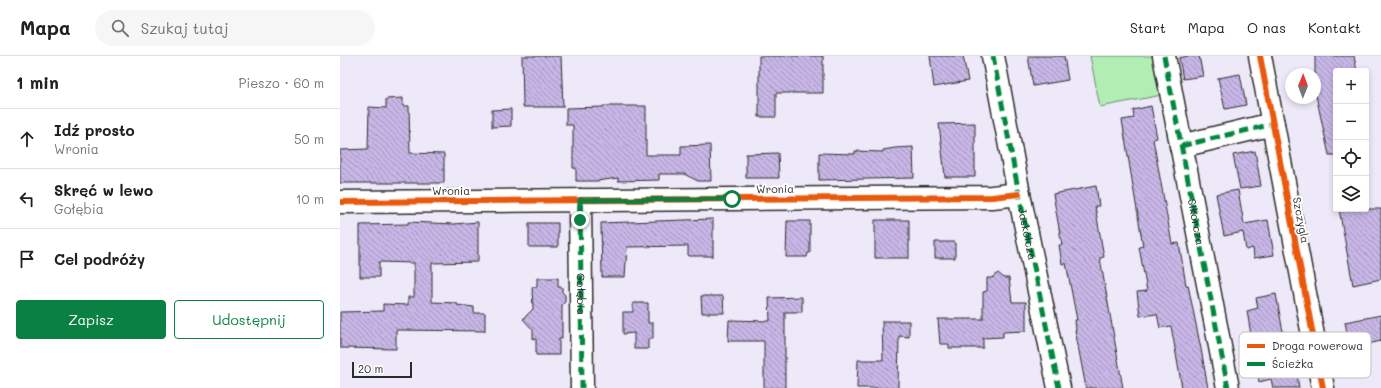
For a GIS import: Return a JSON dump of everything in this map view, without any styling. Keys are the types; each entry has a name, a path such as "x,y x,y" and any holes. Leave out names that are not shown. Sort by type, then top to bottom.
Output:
{"street":[{"name":"Jaskółcza","path":"993,56 1019,194 1059,388"},
{"name":"Sikorcza","path":"1164,56 1181,146 1184,151 1228,388"},
{"name":"Szczygla","path":"1260,56 1312,332"},
{"path":"1181,146 1273,124"},
{"name":"Wronia","path":"340,202 992,197 1019,194"},
{"name":"Gołębia","path":"580,200 582,388"},
{"name":"Szczygla","path":"1321,378 1323,388"}],"green space":[{"path":"1090,56 1154,56 1162,95 1100,107"}],"building":[{"path":"522,56 561,56 563,107 523,107"},
{"path":"759,56 823,56 823,93 776,93 776,117 759,117"},
{"path":"930,56 963,56 968,81 934,87"},
{"path":"1028,56 1064,56 1068,80 1033,86"},
{"path":"1199,56 1203,76 1183,79 1179,58"},
{"path":"1315,56 1354,56 1356,68 1333,68 1333,155 1329,155 1318,104 1321,104 1321,68 1315,68"},
{"path":"1240,74 1246,105 1225,109 1218,78"},
{"path":"403,98 403,106 409,106 410,153 444,154 444,183 340,183 340,150 368,149 369,107 386,108 386,99"},
{"path":"646,106 646,155 681,155 681,146 710,145 711,181 698,181 684,174 659,174 659,180 618,181 618,178 597,181 576,181 576,168 573,168 573,125 566,125 566,108"},
{"path":"1151,106 1157,138 1153,139 1172,244 1179,243 1186,285 1188,285 1208,388 1182,388 1171,326 1160,328 1157,314 1140,316 1137,292 1147,291 1139,247 1143,246 1122,120 1134,118 1133,110"},
{"path":"511,109 511,126 492,127 492,110"},
{"path":"975,123 975,177 945,177 939,124"},
{"path":"913,147 914,178 819,180 819,153 855,154 855,151 883,152 883,150 895,148"},
{"path":"1255,151 1261,186 1240,189 1233,155"},
{"path":"778,153 779,178 746,178 746,154"},
{"path":"1096,186 1099,206 1095,206 1104,257 1100,258 1123,388 1086,388 1075,330 1075,320 1077,320 1066,263 1062,264 1059,245 1062,245 1053,194"},
{"path":"1238,190 1244,224 1268,220 1274,255 1254,258 1253,248 1246,250 1243,232 1224,236 1216,194"},
{"path":"1369,209 1381,209 1381,279 1353,285 1340,212 1369,212"},
{"path":"713,219 713,256 688,256 688,246 627,247 625,277 602,277 601,223"},
{"path":"875,220 909,220 909,258 875,258"},
{"path":"787,221 810,221 810,253 808,253 807,257 786,257"},
{"path":"408,222 454,224 478,222 478,262 432,263 432,302 457,303 457,305 474,307 474,313 485,313 485,331 396,330 396,349 340,348 340,312 383,311 383,304 408,305 408,297 414,297 414,263 379,262 379,277 360,277 360,225 408,224"},
{"path":"529,223 558,223 558,247 529,247"},
{"path":"935,242 955,242 955,258 935,258"},
{"path":"998,273 1004,278 1009,278 1012,302 1026,302 1026,331 1003,332 1003,337 983,338 983,348 949,348 949,344 940,344 938,319 983,319 983,292 987,291 987,278 992,278"},
{"path":"537,278 558,278 558,287 562,287 562,292 565,295 565,302 562,305 562,339 559,339 559,355 536,355 536,339 533,339 533,330 523,319 533,309 532,287 537,287"},
{"path":"1276,294 1283,332 1251,332 1247,311 1258,308 1256,298"},
{"path":"701,296 723,296 724,313 702,313"},
{"path":"802,297 802,312 785,312 785,388 764,388 764,341 728,341 729,320 770,321 769,298"},
{"path":"633,303 648,303 648,323 653,323 653,339 648,339 648,349 634,349 634,333 623,334 623,312 633,312"},
{"path":"1381,315 1381,341 1371,343 1371,332 1347,332 1345,322"},
{"path":"882,321 909,321 909,337 899,336 898,388 857,388 858,360 883,360"},
{"path":"1258,378 1297,378 1299,388 1273,388 1271,379 1259,382"}],"marked path":[{"path":"993,56 1019,194 1059,388"},
{"path":"1164,56 1228,388"},
{"path":"1181,146 1273,124"},
{"path":"580,200 582,388"}],"cycle path":[{"path":"1260,56 1312,332"},
{"path":"340,202 992,197 1019,194"},
{"path":"1321,378 1323,388"}],"route":[{"path":"580,220 580,200 732,199"}]}
